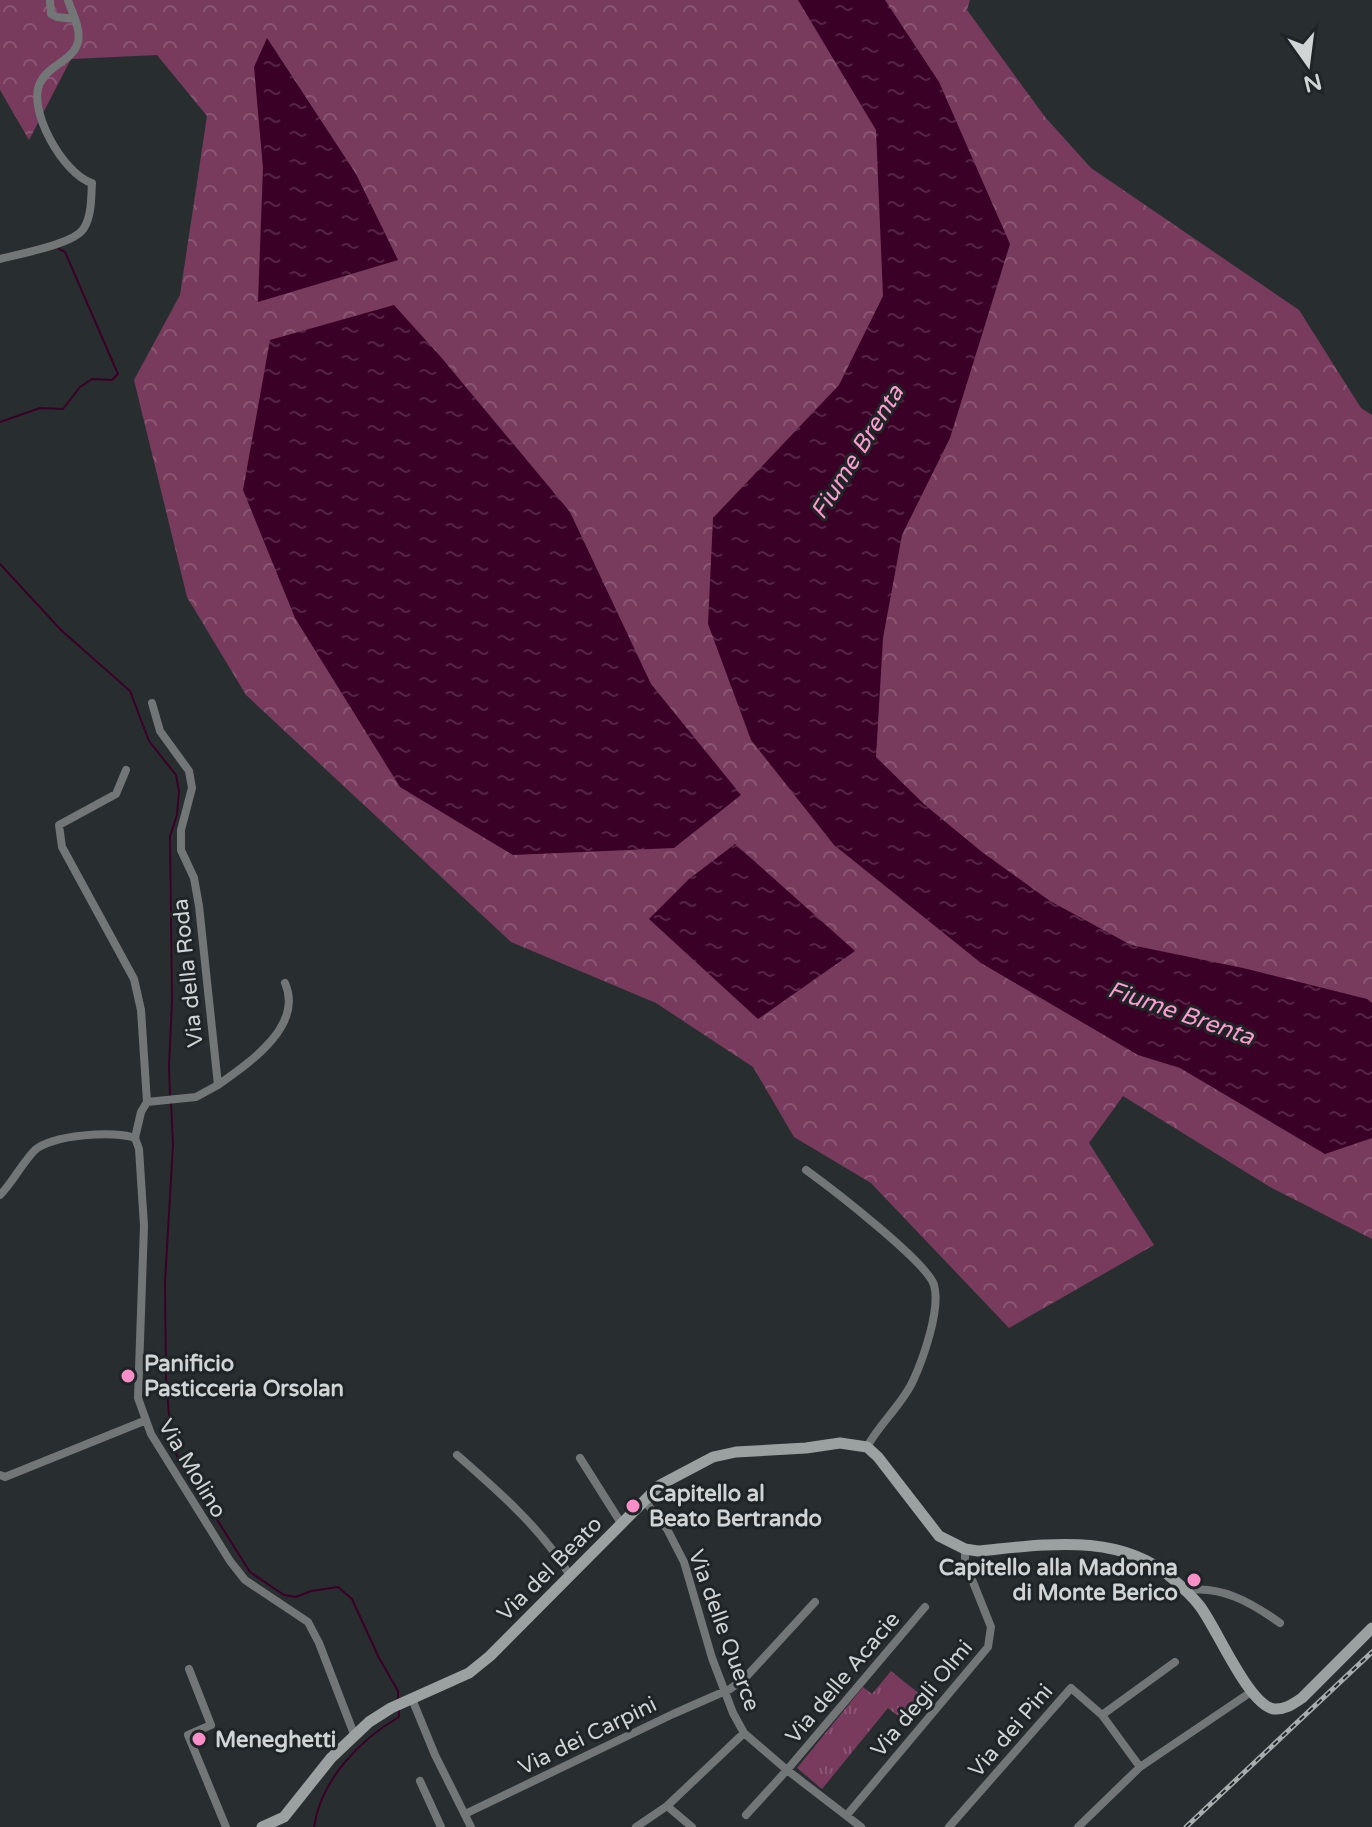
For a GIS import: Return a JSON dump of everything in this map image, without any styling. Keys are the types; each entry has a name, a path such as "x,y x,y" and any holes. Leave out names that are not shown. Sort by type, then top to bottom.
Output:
{"street":[{"path":"50,0 51,14 75,19"},
{"path":"0,259 72,239 84,230 88,218 92,183 84,181 62,158 45,126 35,95 48,72 74,50 79,31 68,0"},
{"name":"Via della Roda","path":"152,703 160,731 189,771 192,788 181,830 181,850 194,878 199,906 218,1085"},
{"path":"0,1195 37,1148 62,1138 114,1134 135,1138 141,1112 147,1102 141,1010 134,979 58,835 59,825 116,794 126,770"},
{"path":"147,1102 196,1097 218,1085 260,1052 290,1012 291,997 285,983"},
{"name":"Via Molino","path":"135,1138 139,1149 144,1226 138,1398 144,1421 211,1535 245,1580 308,1622 354,1734"},
{"path":"806,1170 915,1260 934,1285 933,1316 914,1379 901,1403 867,1447 878,1457 930,1527 950,1543 965,1549 978,1551 1062,1543 1127,1552 1160,1569 1199,1605 1251,1692 1275,1709 1290,1706 1372,1628"},
{"path":"0,1475 5,1477 144,1421"},
{"name":"Via del Beato","path":"262,1827 284,1817 354,1734 391,1708 469,1673 660,1485 713,1457 736,1452 840,1443 867,1447"},
{"path":"457,1455 502,1494 555,1551 569,1574"},
{"path":"580,1458 621,1523"},
{"name":"Via delle Querce","path":"645,1501 667,1529 684,1562 712,1658 744,1733"},
{"name":"Via degli Olmi","path":"847,1815 988,1647 991,1627 965,1562 965,1549"},
{"path":"1184,1591 1201,1587 1235,1596 1280,1623"},
{"name":"Via dei Carpini","path":"465,1814 489,1800 726,1691 745,1678 815,1602"},
{"name":"Via delle Acacie","path":"746,1815 925,1607"},
{"path":"1102,1715 1175,1662"},
{"path":"189,1669 211,1725 188,1735 226,1827"},
{"name":"Via dei Pini","path":"949,1827 1071,1688 1102,1715 1140,1767"},
{"path":"1078,1827 1140,1767 1251,1692"},
{"path":"408,1700 471,1827"},
{"path":"636,1827 667,1806 744,1733 861,1827"},
{"path":"420,1781 441,1827"},
{"path":"667,1806 692,1827"}],"green space":[{"path":"0,0 970,0 967,10 1045,117 1091,168 1299,310 1361,408 1372,415 1372,1239 1270,1187 1123,1096 1089,1143 1154,1245 1009,1328 871,1183 794,1137 753,1067 656,1003 511,942 246,695 187,597 134,380 180,295 207,116 157,55 71,59 29,140 0,90"},
{"path":"891,1671 922,1696 903,1720 888,1708 822,1789 797,1768 863,1687 872,1694"}],"water":[{"name":"Fiume Brenta","path":"798,0 885,0 939,82 1010,244 950,438 902,535 883,638 876,757 925,805 982,852 1050,901 1131,945 1243,968 1367,999 1372,1003 1372,1138 1325,1154 1180,1068 1138,1055 981,963 834,845 751,740 708,624 713,518 839,385 883,296 876,130"},
{"path":"267,38 356,174 398,260 258,302 263,168 254,67"},
{"path":"394,305 570,512 651,684 741,795 674,848 513,855 400,787 295,618 243,490 270,340"},
{"path":"735,844 855,951 758,1019 649,919 689,879"}],"waterway":[{"path":"0,422 40,408 63,409 80,387 92,379 112,380 118,374 65,252 59,249"},
{"path":"0,564 61,630 130,691 149,741 176,775 179,791 177,815 170,836 170,1096"},
{"path":"171,1102 173,1145 165,1282 166,1379 170,1427 177,1456 250,1572 284,1595 296,1597 338,1587 352,1599 398,1691 398,1698"},
{"path":"314,1827 318,1810 333,1778 370,1737 399,1717 399,1708"}],"railway":[{"path":"1186,1827 1372,1652"}],"place":[{"name":"Panificio Pasticceria Orsolan","path":"128,1376"},
{"name":"Capitello al Beato Bertrando","path":"633,1506"},
{"name":"Capitello alla Madonna di Monte Berico","path":"1194,1580"},
{"name":"Meneghetti","path":"199,1739"}]}
